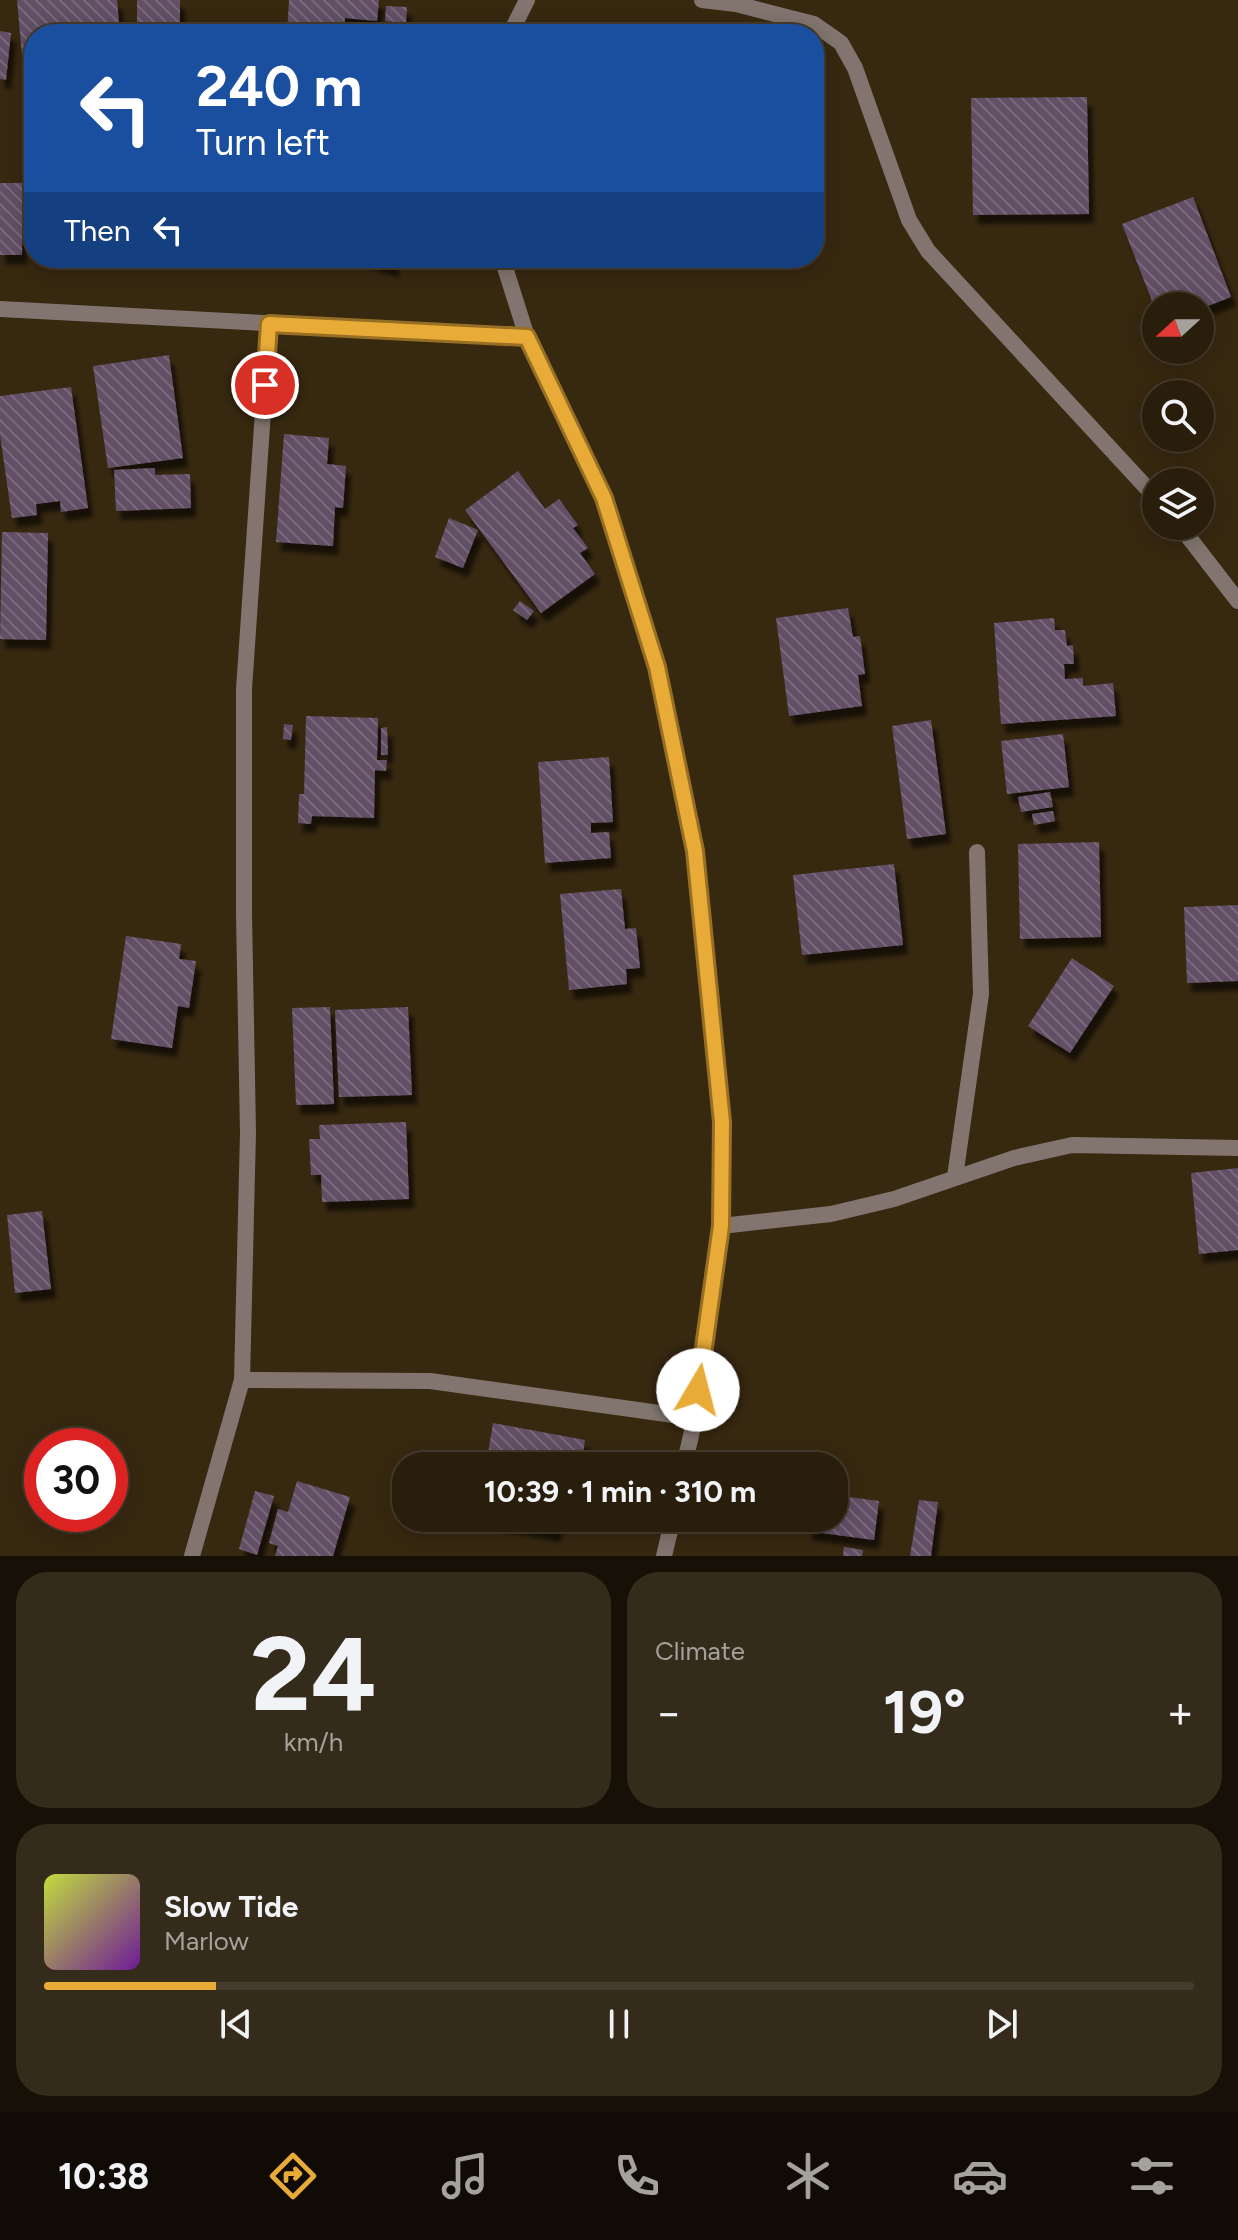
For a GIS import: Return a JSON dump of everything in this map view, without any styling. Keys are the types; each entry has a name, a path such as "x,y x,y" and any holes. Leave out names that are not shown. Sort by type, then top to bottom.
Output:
{"street":[{"path":"515,24 527,0"},
{"path":"702,0 736,4 814,24"},
{"path":"824,31 841,43 855,68 909,220 928,251 1142,483"},
{"path":"505,268 527,337 604,498 657,667 695,851 722,1122 721,1226 695,1418 687,1452"},
{"path":"0,309 527,337"},
{"path":"192,1556 242,1380 248,1132 244,689 269,324"},
{"path":"1191,540 1238,601"},
{"path":"955,1177 981,994 977,852"},
{"path":"721,1226 831,1214 894,1199 1014,1158 1072,1145 1238,1148"},
{"path":"242,1380 430,1381 695,1418"},
{"path":"664,1556 670,1532"}],"building":[{"path":"17,0 117,0 119,24 24,24 24,79"},
{"path":"137,0 180,0 180,24 137,24"},
{"path":"289,0 379,0 377,21 345,18 344,24 288,24"},
{"path":"386,6 407,7 406,23 385,21"},
{"path":"0,31 11,33 6,80 0,79"},
{"path":"1087,97 1089,214 973,215 971,98"},
{"path":"0,183 23,183 22,255 0,255"},
{"path":"1193,197 1231,297 1214,304 1214,292 1149,292 1122,224"},
{"path":"169,355 183,458 108,468 93,366"},
{"path":"71,387 88,508 61,512 60,501 36,504 37,515 12,518 0,435 0,396"},
{"path":"284,434 329,438 327,464 346,466 343,508 335,507 333,546 276,542"},
{"path":"155,468 155,475 190,474 191,508 116,511 114,470"},
{"path":"518,471 545,509 559,499 578,525 573,528 588,548 580,553 595,574 541,613 465,510"},
{"path":"449,518 478,530 463,568 435,557"},
{"path":"2,532 48,533 46,640 0,639"},
{"path":"520,601 534,611 527,620 513,610"},
{"path":"848,608 853,637 860,636 865,674 858,675 862,706 789,716 776,618"},
{"path":"1054,618 1055,630 1065,630 1067,646 1073,645 1074,664 1064,664 1065,679 1083,678 1083,686 1113,683 1116,716 1001,724 994,623"},
{"path":"306,716 378,718 377,760 387,760 386,771 375,770 374,818 312,816 311,824 298,823 299,794 304,794"},
{"path":"931,720 946,834 907,839 892,726"},
{"path":"284,724 293,725 291,740 283,739"},
{"path":"387,727 388,755 381,755 381,728"},
{"path":"1063,734 1069,787 1007,794 1001,741"},
{"path":"609,757 613,822 591,823 591,833 609,832 611,858 545,863 538,762"},
{"path":"1050,792 1053,807 1021,812 1018,797"},
{"path":"1053,811 1055,821 1034,825 1032,814"},
{"path":"1099,842 1101,937 1020,939 1018,844"},
{"path":"894,864 903,945 802,955 793,875"},
{"path":"621,889 625,929 636,928 640,968 626,969 627,984 569,990 560,894"},
{"path":"1238,905 1238,981 1187,983 1184,907"},
{"path":"126,936 181,944 179,959 196,961 189,1008 178,1006 172,1048 111,1039"},
{"path":"1072,958 1114,986 1070,1053 1028,1026"},
{"path":"330,1007 334,1104 296,1105 292,1008"},
{"path":"408,1007 412,1095 339,1097 335,1010"},
{"path":"406,1122 409,1199 322,1202 321,1175 311,1175 309,1139 320,1139 319,1125"},
{"path":"1238,1168 1238,1250 1199,1254 1191,1173"},
{"path":"42,1211 51,1289 15,1293 7,1215"},
{"path":"493,1423 585,1440 583,1452 488,1452"},
{"path":"297,1481 350,1497 333,1556 275,1556 278,1546 269,1543 278,1509 288,1512"},
{"path":"255,1491 274,1496 257,1555 239,1549"},
{"path":"848,1497 879,1501 874,1540 814,1532 848,1532"},
{"path":"919,1500 938,1502 931,1556 910,1556"},
{"path":"844,1547 863,1550 862,1556 843,1556"}],"route":[{"path":"265,385 269,324 527,337 604,498 657,667 695,851 722,1122 721,1226 698,1390"}]}
